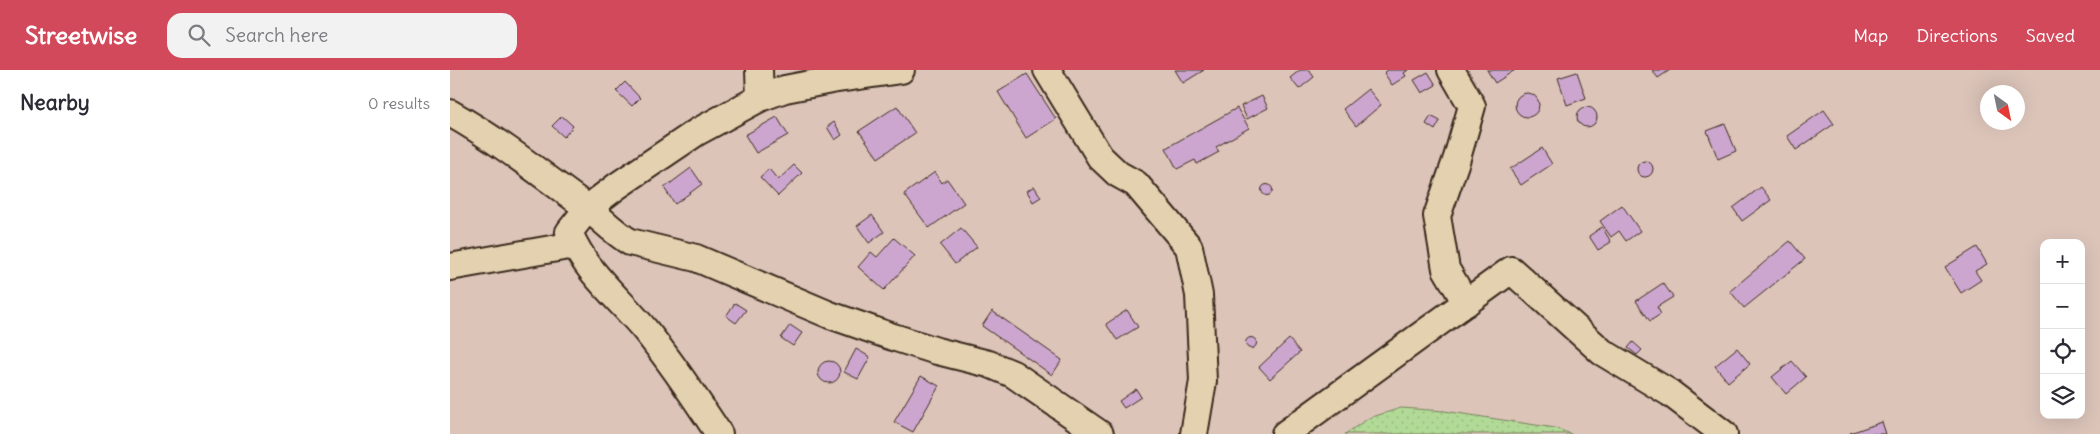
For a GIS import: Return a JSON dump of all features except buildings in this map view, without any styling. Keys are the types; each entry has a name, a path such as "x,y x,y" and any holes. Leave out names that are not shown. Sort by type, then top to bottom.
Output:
{"street":[{"path":"759,70 760,98"},
{"path":"719,434 646,331 597,278 574,245 569,232 588,208 697,132 760,98 785,89 901,70"},
{"path":"1047,70 1100,156 1118,174 1136,184 1189,247 1199,295 1203,382 1194,434"},
{"path":"1451,70 1472,106 1437,216 1446,269 1466,303"},
{"path":"450,113 505,148 588,208 620,236 630,242 696,258 830,315 936,351 988,364 1013,374 1100,434"},
{"path":"450,267 574,245"},
{"path":"1285,434 1511,270 1602,352 1670,393 1724,434"}],"green space":[{"path":"1401,408 1444,411 1555,428 1571,434 1345,434 1369,418"}]}
